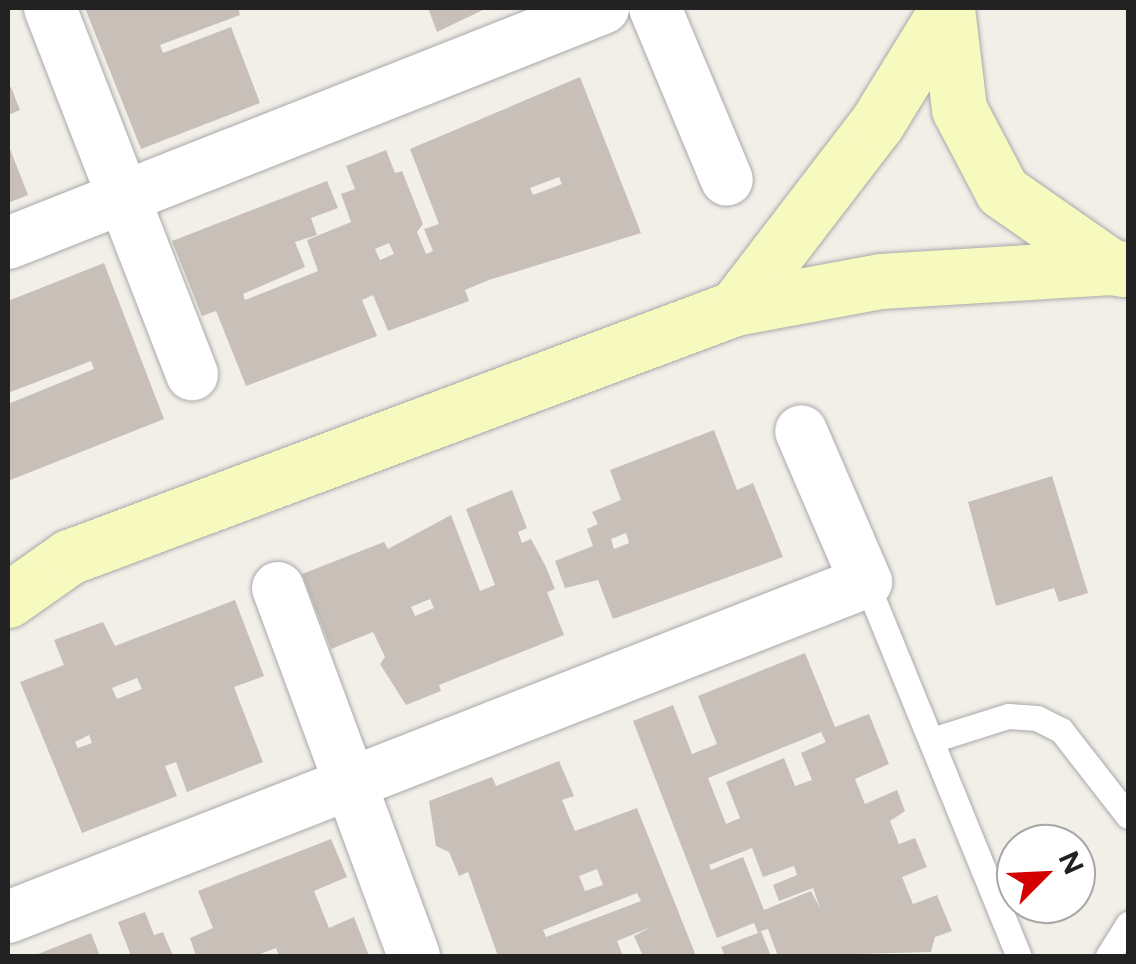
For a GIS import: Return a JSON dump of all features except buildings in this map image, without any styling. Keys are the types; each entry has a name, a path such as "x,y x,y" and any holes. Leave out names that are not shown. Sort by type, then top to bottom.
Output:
{"street":[{"path":"50,8 192,374"},
{"path":"8,242 603,8"},
{"path":"655,8 727,180"},
{"path":"945,11 958,109 1002,191 1120,268"},
{"path":"735,308 877,124 945,11"},
{"path":"8,600 69,557 735,308 880,281 1120,268"},
{"path":"8,918 347,780 866,582 802,430"},
{"path":"8,560 69,557"},
{"path":"278,588 414,956"}],"lane":[{"path":"866,582 1020,956"},
{"path":"932,740 1008,716 1037,718 1061,730 1128,816"},
{"path":"1108,956 1128,924"}]}
